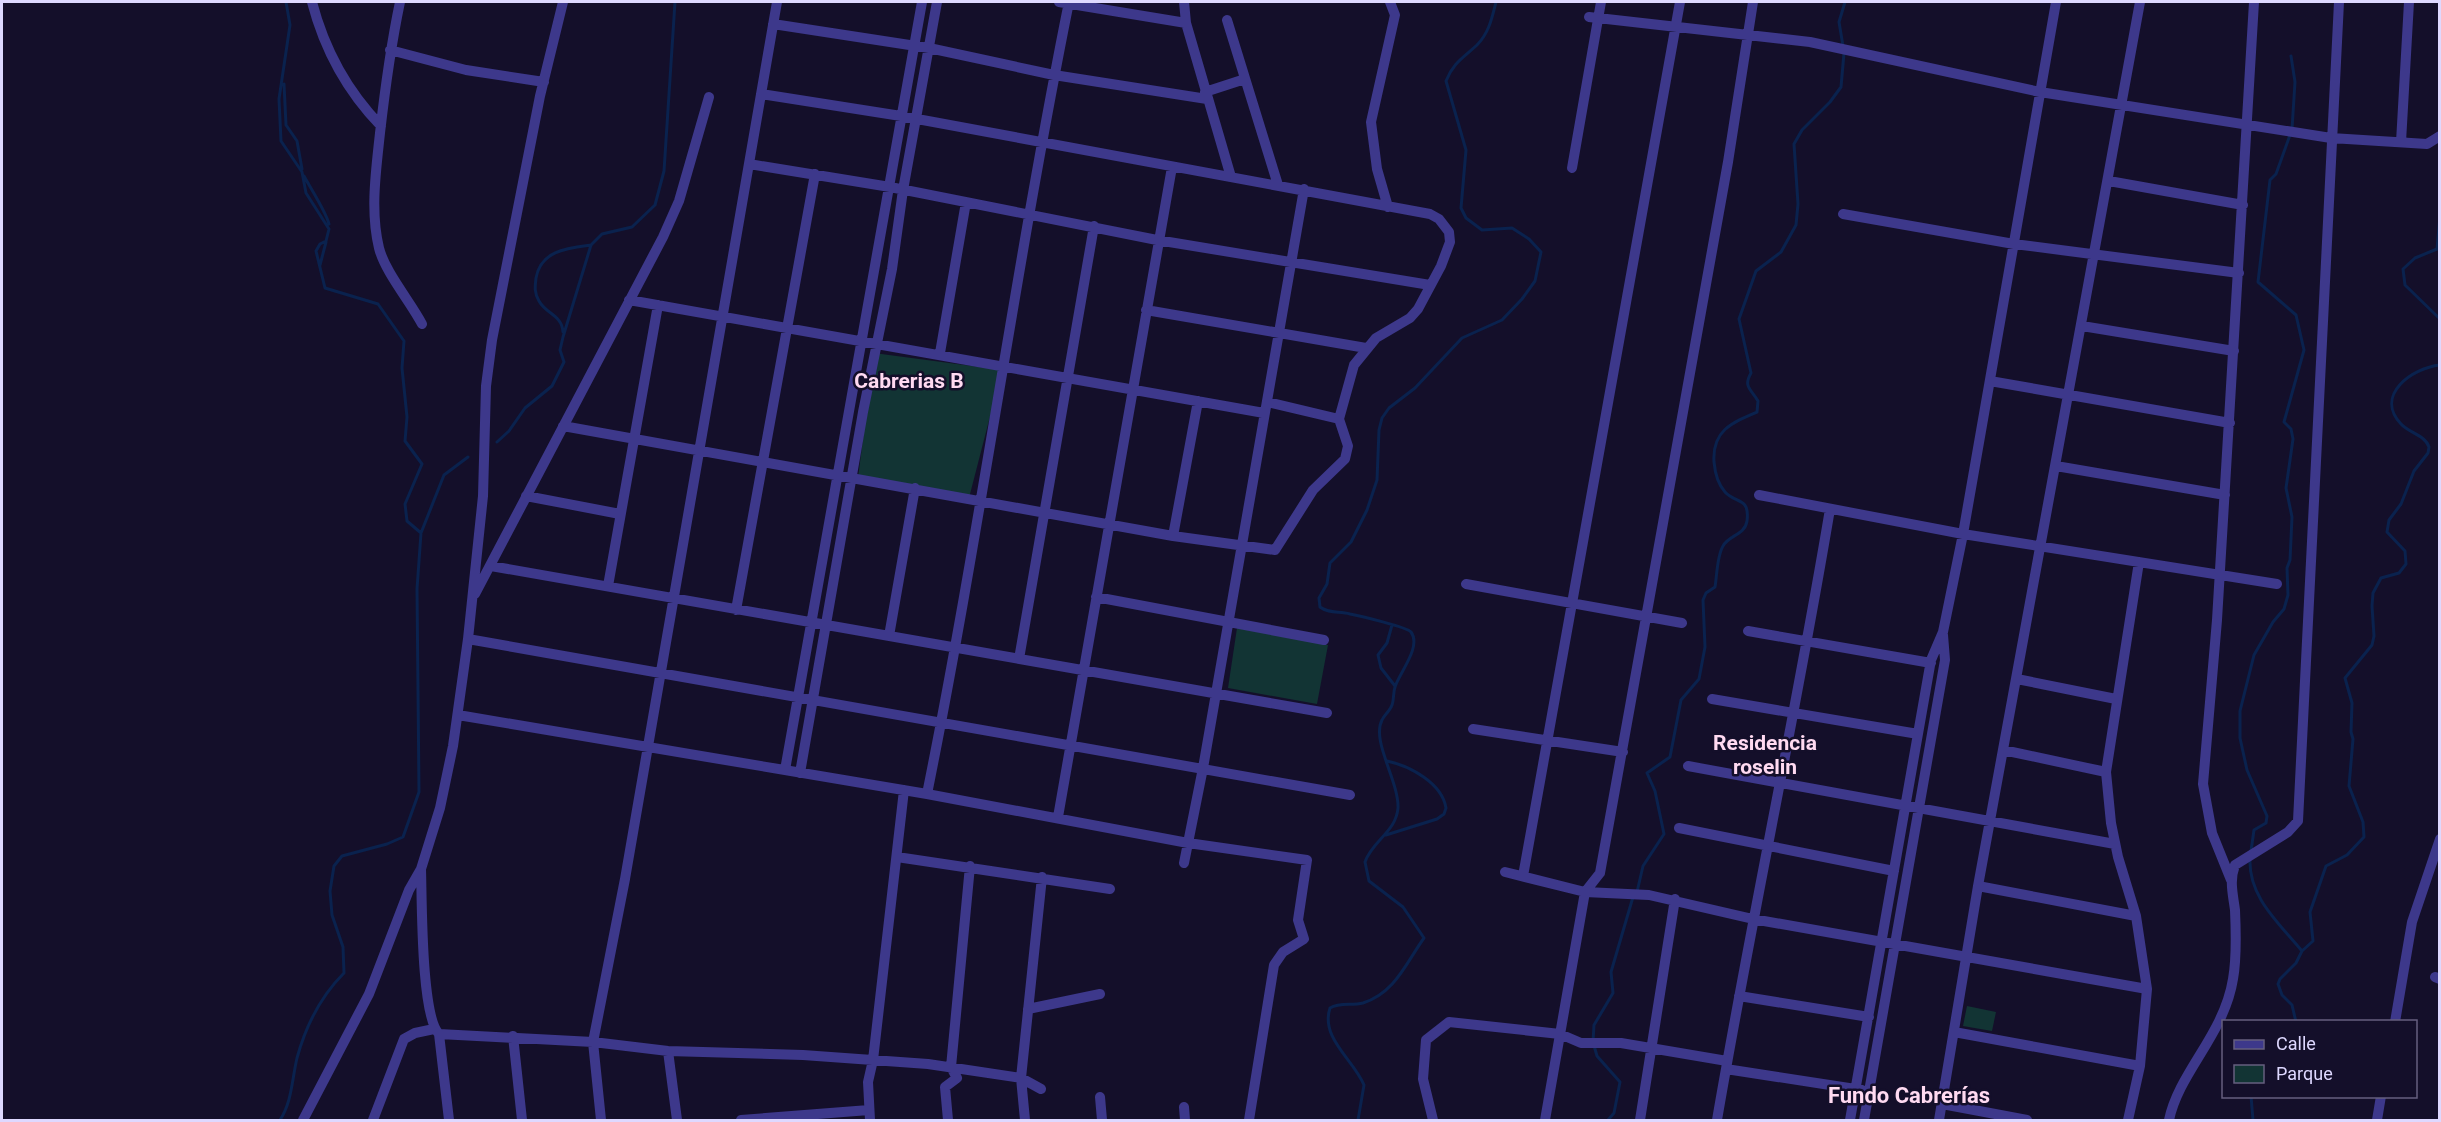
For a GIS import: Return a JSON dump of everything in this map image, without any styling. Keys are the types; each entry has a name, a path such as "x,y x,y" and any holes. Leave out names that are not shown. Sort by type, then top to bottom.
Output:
{"street":[{"path":"312,2 321,36 346,83 357,100 381,126"},
{"path":"400,2 390,50 381,126 375,181 375,218 379,250 422,324"},
{"path":"303,1120 355,1025 409,890 421,869 440,808 458,715 468,639 485,456 486,386 492,340 544,82 563,2"},
{"path":"601,1120 593,1042 625,879 646,746 777,2"},
{"path":"784,770 799,697 922,2"},
{"path":"800,772 851,477 892,269 903,189 937,2"},
{"path":"927,794 955,647 1066,2 1186,23"},
{"path":"1185,2 1186,23 1231,177"},
{"path":"1388,207 1377,169 1371,122 1395,15 1390,2"},
{"path":"1572,168 1593,17 1601,2"},
{"path":"1523,876 1680,2"},
{"path":"1545,1120 1585,892 1600,873 1623,752 1728,162 1753,2"},
{"path":"1850,1120 1931,663 1943,632 1963,534 2056,2"},
{"path":"1939,1120 1978,886 2140,2"},
{"path":"2169,1120 2174,1103 2214,1034 2229,999 2235,957 2231,880 2212,832 2203,784 2230,423 2254,2"},
{"path":"2231,880 2239,861 2267,847 2298,821 2339,2"},
{"path":"2401,142 2409,2"},
{"path":"1593,17 1810,42 2040,92 2331,138 2427,144 2439,136"},
{"path":"1227,20 1278,185"},
{"path":"773,24 929,48 1054,75 1206,95 1245,80"},
{"path":"390,50 466,70 544,82"},
{"path":"563,426 634,436 764,462 1046,511 1173,536 1275,550 1313,490 1341,465 1347,454 1348,446 1339,418 1350,374 1366,348 1376,338 1410,318 1422,304 1450,242 1445,225 1430,214 1304,189 1042,144 901,116 761,94"},
{"path":"472,599 679,201 709,97"},
{"path":"749,164 903,189 1157,240 1292,260 1430,285"},
{"path":"1058,817 1157,240 1172,167"},
{"path":"736,610 814,174"},
{"path":"2109,181 2243,206"},
{"path":"1184,863 1203,768 1304,189"},
{"path":"940,353 966,202"},
{"path":"1843,214 2014,244 2239,273"},
{"path":"1019,659 1094,226"},
{"path":"629,300 1003,364 1198,401 1265,407 1339,418"},
{"path":"608,585 658,305"},
{"path":"1146,310 1279,331 1366,348"},
{"path":"2082,326 2234,351"},
{"path":"1990,381 2230,423"},
{"path":"1173,536 1198,401"},
{"path":"2056,466 2225,495"},
{"path":"889,636 915,488"},
{"path":"1759,495 1963,534 2277,584"},
{"path":"526,496 620,514"},
{"path":"1717,1120 1753,919 1795,713 1830,509"},
{"path":"2128,1120 2140,1066 2147,989 2136,916 2115,844 2106,772 2139,562"},
{"path":"491,566 1327,713"},
{"path":"1466,584 1682,623"},
{"path":"1096,597 1324,640"},
{"path":"1748,630 1931,663"},
{"path":"1864,1120 1945,660 1943,632"},
{"path":"468,639 660,671 1350,795"},
{"path":"2017,679 2116,699"},
{"path":"1712,699 1918,734"},
{"path":"458,715 927,794 1188,843 1307,861 1298,920 1304,939 1284,952 1274,965 1249,1120"},
{"path":"1473,729 1623,752"},
{"path":"2003,750 2106,772"},
{"path":"1688,766 2115,844"},
{"path":"741,1120 869,1115 868,1082 873,1060 904,790"},
{"path":"1679,828 1894,871"},
{"path":"2394,1020 2412,922 2434,873 2439,839"},
{"path":"897,857 970,866 1110,889"},
{"path":"948,1120 945,1087 957,1078 951,1067 970,866"},
{"path":"421,869 427,1003 437,1031 449,1120"},
{"path":"1505,872 1585,892 1616,892 1674,899 1753,919 1967,955 2147,989"},
{"path":"1025,1120 1021,1078 1042,877"},
{"path":"1978,886 2136,916"},
{"path":"1640,1120 1674,899"},
{"path":"1028,1009 1100,994"},
{"path":"1739,996 1869,1017"},
{"path":"1433,1120 1423,1079 1426,1040 1449,1022 1560,1034 1581,1043 1621,1043 1869,1091"},
{"path":"373,1120 404,1039 415,1033 437,1031 593,1042 668,1051 873,1060 951,1067 1021,1078 1041,1089"},
{"path":"1954,1032 2140,1066"},
{"path":"513,1036 522,1120"},
{"path":"668,1051 677,1120"},
{"path":"1100,1097 1102,1120"},
{"path":"2377,1120 2381,1098"},
{"path":"1942,1104 2027,1120"},
{"path":"1184,1107 1185,1120"}],"green space":[{"path":"874,353 1002,370 969,498 858,478"},
{"path":"1237,628 1328,645 1317,704 1228,688"},
{"path":"1967,1006 1996,1012 1992,1031 1963,1026"}],"waterway":[{"path":"286,2 290,25 279,99 281,141 302,172 306,193 329,229 326,241 320,244 316,251 325,288 378,304 404,341 402,368 407,417 405,441 422,464 405,504 407,521 421,533"},
{"path":"497,442 509,431 525,408 552,386 564,362 560,350 591,245 602,234 632,227 655,205 664,171 675,2"},
{"path":"1358,1120 1364,1085 1334,1039 1328,1019 1330,1008 1363,1003 1384,992 1399,976 1424,938 1403,907 1369,881 1365,862 1373,848 1393,824 1398,808 1394,786 1382,750 1380,729 1383,718 1392,705 1397,681 1412,652 1414,638 1411,632 1401,627 1323,609 1320,607 1319,598 1327,584 1330,563 1351,542 1367,510 1377,480 1379,430 1382,418 1389,408 1415,388 1462,338 1502,320 1535,281 1541,252 1529,239 1512,228 1482,230 1466,218 1461,208 1466,150 1446,81 1455,65 1477,45 1484,35 1496,2"},
{"path":"1843,46 1839,22 1845,2"},
{"path":"1637,892 1643,866 1664,834 1655,791 1647,773 1670,757 1681,700 1699,679 1705,647 1703,600 1706,593 1715,587 1718,560 1723,546 1746,526 1747,521 1744,504 1729,496 1720,485 1714,462 1714,451 1720,435 1731,424 1757,412 1758,401 1748,385 1751,373 1739,319 1756,271 1781,252 1796,225 1798,204 1794,144 1802,130 1830,102 1841,87 1844,53"},
{"path":"2291,56 2295,82 2292,129"},
{"path":"284,84 286,125 297,141 302,169"},
{"path":"2251,851 2254,830 2266,823 2267,816 2247,770 2240,738 2240,711 2254,655 2273,622 2284,609 2288,595 2287,568 2290,560 2292,517 2286,488 2293,439 2291,429 2284,422 2304,350 2296,315 2258,282 2270,180 2276,174 2290,135"},
{"path":"304,176 329,224"},
{"path":"2440,216 2437,249 2415,258 2403,269 2405,285 2440,319"},
{"path":"320,265 326,242"},
{"path":"563,332 557,318 539,301 535,289 536,278 543,261 550,256 565,249 591,245"},
{"path":"2296,1020 2292,1005 2282,995 2278,984 2296,963 2302,951 2313,941 2310,912 2326,866 2347,855 2364,837 2363,822 2349,786 2353,739 2351,732 2352,703 2345,678 2372,645 2374,636 2373,593 2381,578 2399,573 2406,564 2405,551 2387,532 2389,520 2401,504 2414,471 2428,453 2429,447 2424,440 2401,424 2394,413 2392,403 2394,393 2408,377 2418,371 2440,365"},
{"path":"280,1120 287,1106 297,1058 309,1023 321,1002 344,973 343,947 332,915 330,891 334,866 342,856 387,844 403,837 419,792 417,589 421,533 444,475 468,457"},
{"path":"1392,625 1387,643 1378,655 1381,668 1395,686"},
{"path":"1386,835 1437,819 1444,814 1446,808 1432,783 1415,771 1387,761"},
{"path":"2250,858 2254,885 2260,897 2275,920 2302,951"},
{"path":"1608,1120 1614,1113 1620,1082 1597,1056 1593,1042 1594,1025 1613,993 1611,972 1633,897"},
{"path":"2251,1098 2253,1120"}],"district":[{"name":"Cabrerias B","path":"909,381"},
{"name":"Residencia roselin","path":"1765,755"},
{"name":"Fundo Cabrerías","path":"1909,1095"}]}
